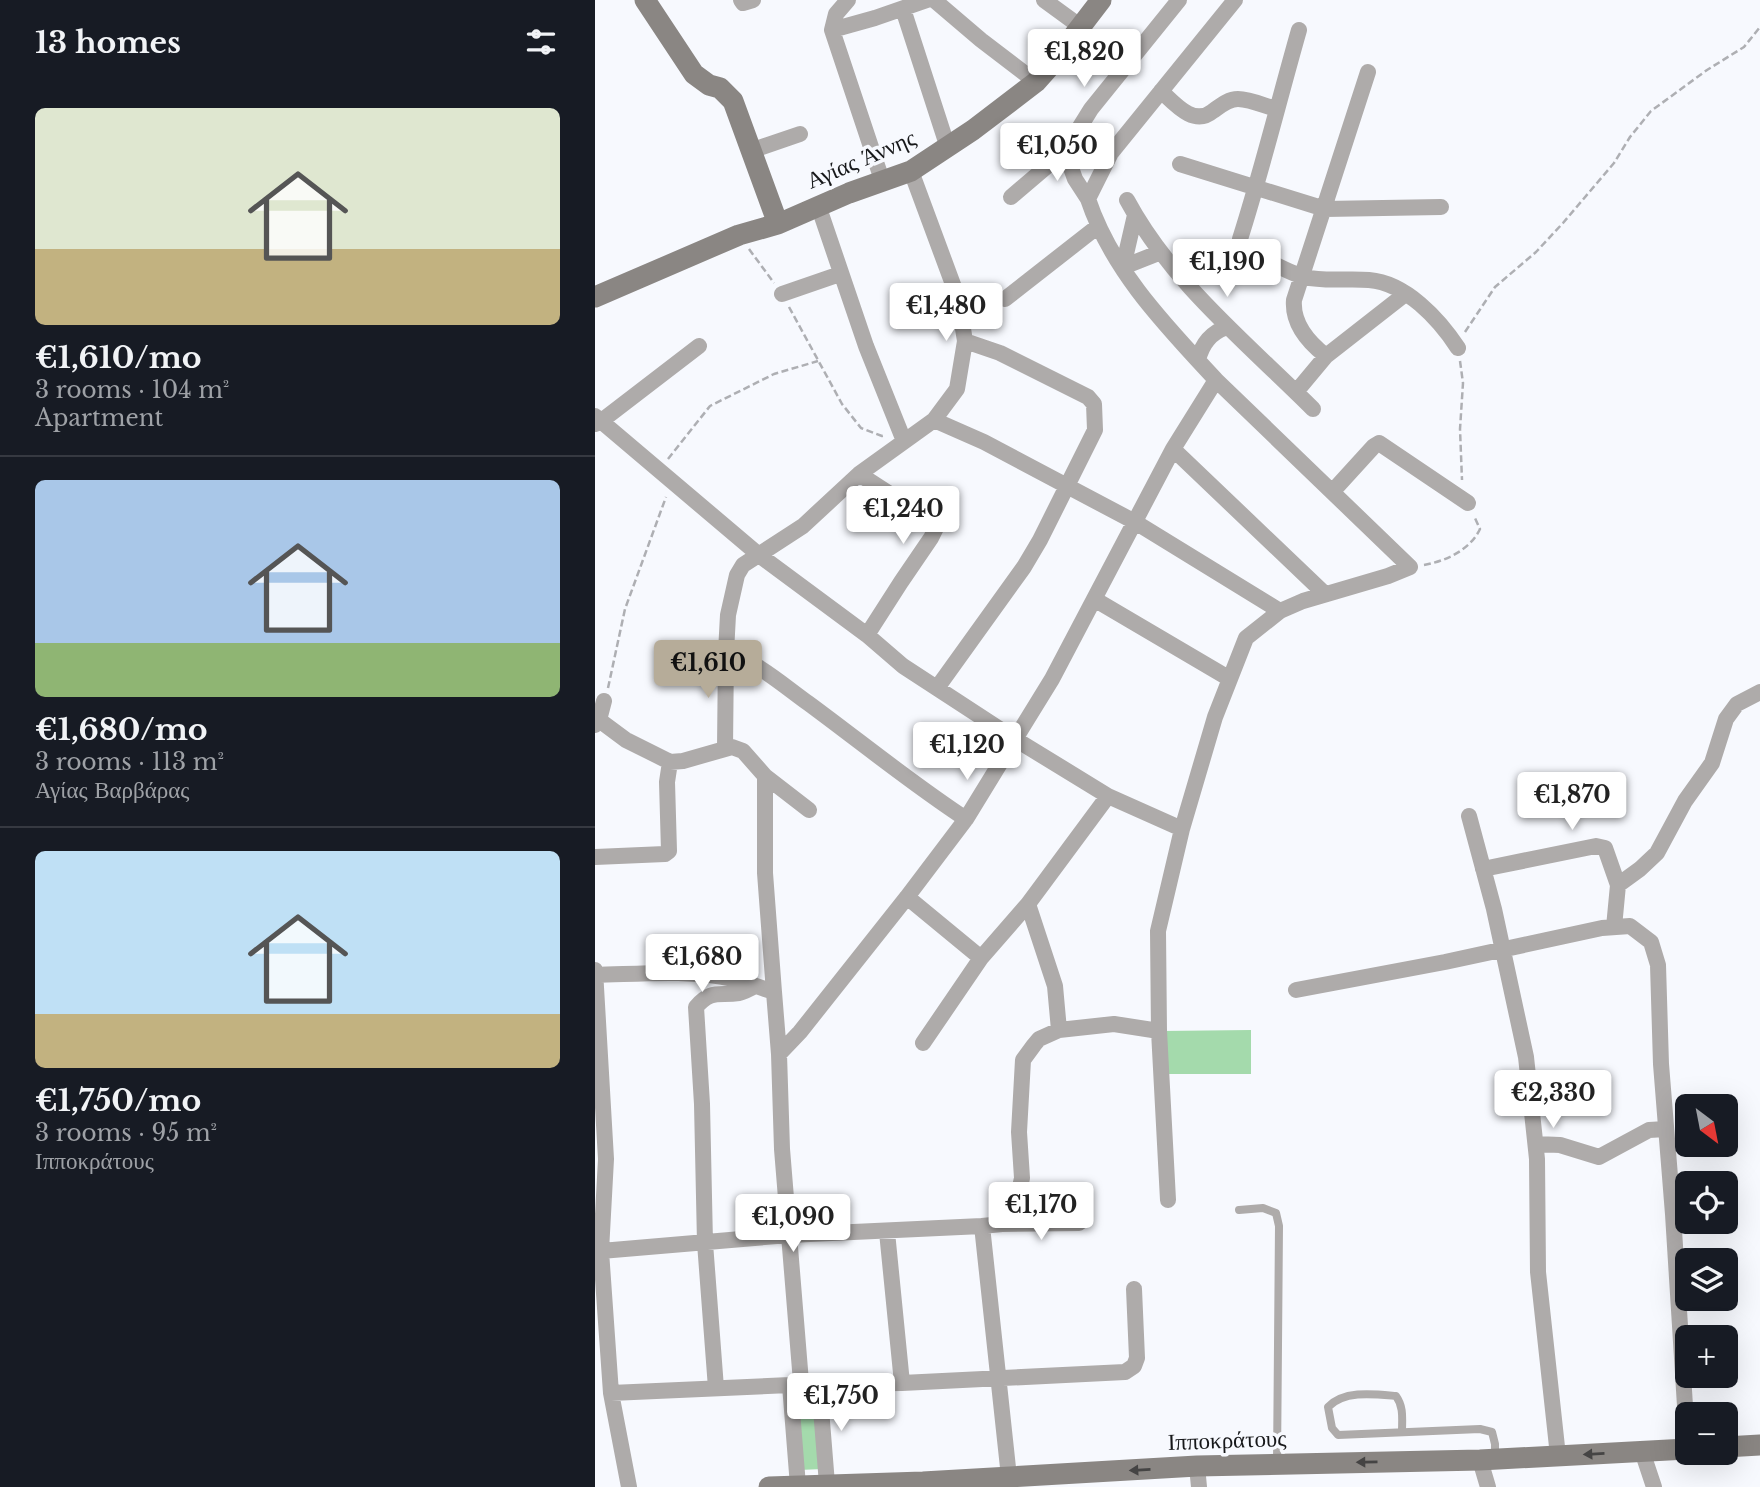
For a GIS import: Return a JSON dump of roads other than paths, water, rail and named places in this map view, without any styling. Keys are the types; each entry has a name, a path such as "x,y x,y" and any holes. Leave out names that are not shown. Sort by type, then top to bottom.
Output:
{"main road":[{"path":"646,0 694,74 709,85 720,88 733,101 778,224"},
{"name":"Αγίας Άννης","path":"595,297 739,235 778,224 818,205 911,171 948,148 1036,82 1101,0"},
{"path":"1738,1446 1760,1445"},
{"name":"Ιπποκράτους","path":"769,1487 923,1484 1009,1477 1198,1477 1277,1464 1488,1460 1675,1450"}],"street":[{"path":"741,0 743,3 753,0"},
{"path":"848,0 837,14 832,30 882,180"},
{"path":"832,30 926,0"},
{"path":"934,0 1036,82"},
{"path":"1044,0 1081,27"},
{"path":"1010,197 1065,151 1091,109 1179,0"},
{"path":"1088,199 1111,153 1235,0"},
{"path":"903,9 948,148"},
{"path":"1299,30 1257,189 1240,239 1241,245 1244,249 1303,277 1371,280 1387,284 1443,326 1458,348"},
{"path":"1326,356 1300,328 1294,314 1294,300 1368,72"},
{"path":"1161,91 1184,112 1199,117 1211,114 1220,104 1237,98 1276,109"},
{"path":"753,150 800,134"},
{"path":"1065,151 1075,178 1088,199 1097,227 1152,310 1216,380 1410,567 1280,611 1246,638 1215,717 1182,829 1158,931 1159,1031 1168,1200"},
{"path":"1180,164 1325,209 1441,207"},
{"path":"725,748 728,615 737,575 743,565 803,526 902,436 934,420 957,389 965,341 958,298 911,171"},
{"path":"1127,200 1161,253 1227,327 1313,409"},
{"path":"818,205 840,274 902,436"},
{"path":"1123,267 1135,215"},
{"path":"1005,299 1097,227"},
{"path":"1123,267 1161,253"},
{"path":"782,294 840,274"},
{"path":"1296,392 1326,356 1404,295"},
{"path":"1198,360 1207,339 1217,330 1227,327"},
{"path":"937,688 1024,567 1095,430 1094,404 1088,397 1023,363 965,341"},
{"path":"699,346 597,421 759,555 867,635 903,666 1108,796 1182,829"},
{"path":"779,1054 800,1032 966,819 1052,679 1173,449 1216,380"},
{"path":"934,420 984,442 1135,522 1280,611"},
{"path":"1333,491 1374,446 1380,443 1468,503"},
{"path":"1173,449 1325,594"},
{"path":"859,474 937,526 867,635"},
{"path":"1094,599 1230,679"},
{"path":"726,652 771,675 932,797 966,819"},
{"path":"1618,885 1657,853 1685,801 1712,763 1726,719 1737,704 1760,692"},
{"path":"604,701 597,723 626,740 670,762 683,761 725,748 732,747 743,751 765,776 809,810"},
{"path":"595,857 666,854 669,851 667,782 670,762"},
{"path":"765,776 765,873 775,992 789,1235 798,1486"},
{"path":"923,1043 981,958 1028,904 1108,796"},
{"path":"1469,816 1526,1057 1536,1144 1538,1272 1558,1456"},
{"path":"1483,869 1597,846 1605,848 1618,885 1614,927"},
{"path":"907,897 981,958"},
{"path":"1028,904 1055,986 1059,1030"},
{"path":"1296,990 1614,927 1630,926 1651,942 1658,965 1661,1064 1685,1402"},
{"path":"629,1487 611,1393 601,1251 595,972 675,973 733,979 775,992"},
{"path":"716,1388 705,1243 702,1104 696,1007 704,997 716,993 741,993 756,986"},
{"path":"1002,1224 1019,1196 1022,1178 1019,1132 1023,1060 1039,1039 1059,1030 1114,1024 1159,1031"},
{"path":"1536,1144 1560,1145 1599,1157 1649,1129 1666,1129"},
{"path":"601,1251 789,1235 1002,1224 1079,1223"},
{"path":"982,1226 1009,1477"},
{"path":"887,1232 902,1383"},
{"path":"611,1393 1125,1372 1131,1370 1137,1358 1133,1289"},
{"path":"819,1384 827,1484"},
{"path":"1642,1451 1654,1487"},
{"path":"1488,1460 1488,1487"}],"lane":[{"path":"1238,1210 1263,1208 1276,1213 1279,1226 1277,1464"},
{"path":"1402,1432 1402,1412 1396,1395 1348,1395 1328,1407 1332,1428 1338,1435 1480,1429 1492,1432 1496,1444 1488,1460"}]}
